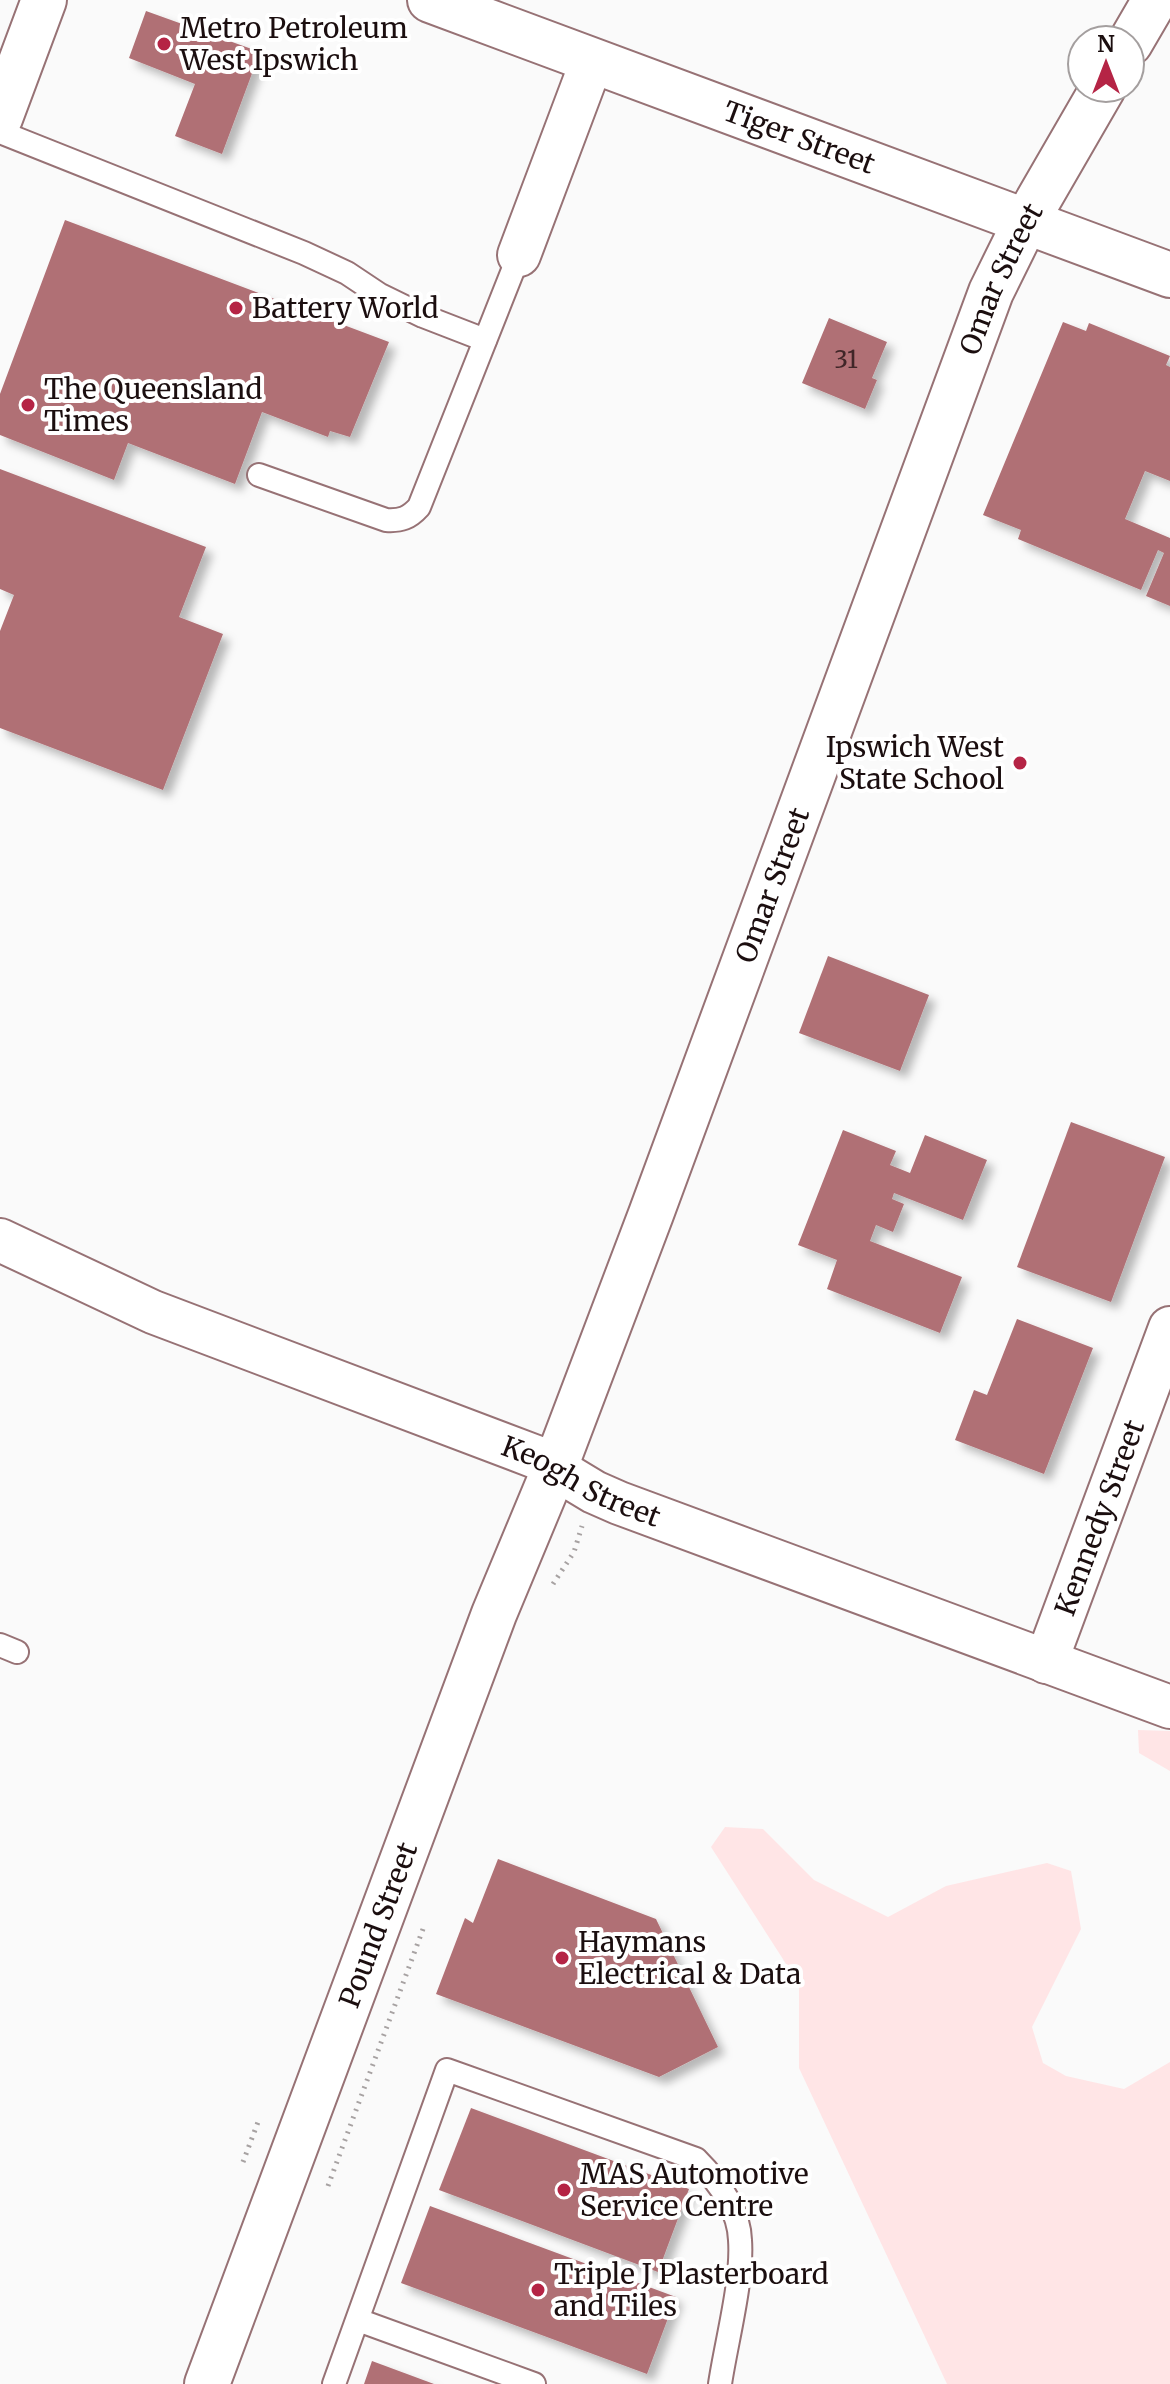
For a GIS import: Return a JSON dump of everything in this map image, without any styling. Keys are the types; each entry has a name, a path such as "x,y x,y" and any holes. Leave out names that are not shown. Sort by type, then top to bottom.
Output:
{"street":[{"path":"0,118 44,0"},
{"name":"Tiger Street","path":"430,0 1170,275"},
{"path":"1141,24 1155,0"},
{"path":"519,255 592,61"},
{"name":"Omar Street","path":"554,1470 991,292 1025,223 1094,104"},
{"name":"Keogh Street","path":"0,1240 153,1312 536,1457 554,1470 619,1503 1170,1707"},
{"name":"Kennedy Street","path":"1046,1662 1170,1328"},
{"name":"Pound Street","path":"207,2384 494,1614 554,1470"}],"lane":[{"path":"0,132 304,253 347,273 380,295 423,316 485,340"},
{"path":"259,475 386,520 399,521 410,516 419,507 519,255"},
{"path":"334,2384 447,2070 696,2159 714,2177 734,2212 741,2239 720,2384"},
{"path":"358,2320 534,2384"}],"path":[{"path":"243,2162 261,2114"}],"shaded area":[{"path":"1138,1730 1170,1731 1170,1771 1139,1753"},
{"path":"725,1827 763,1829 814,1880 888,1917 946,1886 1047,1863 1071,1871 1081,1929 1032,2027 1043,2063 1066,2076 1124,2089 1170,2062 1170,2384 947,2384 799,2068 799,1984 711,1847"}],"building":[{"path":"146,11 260,52 222,154 175,136 195,84 129,58"},
{"path":"65,220 389,342 350,437 330,431 328,437 262,412 235,484 128,443 114,480 0,435 0,394"},
{"path":"829,318 887,342 872,378 877,380 865,409 802,383"},
{"path":"1063,322 1086,331 1089,323 1170,356 1166,365 1170,367 1170,481 1145,471 1125,519 1170,538 1170,606 1146,596 1164,553 1158,550 1141,590 1018,539 1021,530 983,515"},
{"path":"0,469 206,547 179,617 223,634 163,790 0,728 0,631 14,595 0,589"},
{"path":"828,956 929,995 900,1071 799,1033"},
{"path":"1071,1122 1165,1157 1111,1302 1017,1267"},
{"path":"843,1130 896,1151 890,1165 910,1173 925,1135 987,1160 963,1220 894,1193 892,1199 904,1204 893,1232 876,1225 870,1241 962,1277 940,1333 827,1289 837,1260 798,1245"},
{"path":"1017,1319 1093,1348 1044,1474 955,1440 974,1390 987,1395"},
{"name":"Haymans Electrical & Data","path":"498,1859 656,1919 718,2047 659,2077 436,1994 465,1918 473,1923"},
{"name":"MAS Automotive Service Centre","path":"471,2108 689,2189 658,2272 439,2190"},
{"name":"Triple J Plasterboard and Tiles","path":"430,2206 676,2297 647,2374 401,2283"},
{"path":"372,2361 434,2384 364,2384"}],"place":[{"name":"Metro Petroleum West Ipswich","path":"164,44"},
{"name":"Battery World","path":"236,308"},
{"name":"The Queensland Times","path":"28,405"},
{"name":"Ipswich West State School","path":"1020,763"},
{"name":"Haymans Electrical & Data","path":"562,1958"},
{"name":"MAS Automotive Service Centre","path":"564,2190"},
{"name":"Triple J Plasterboard and Tiles","path":"538,2290"}]}
